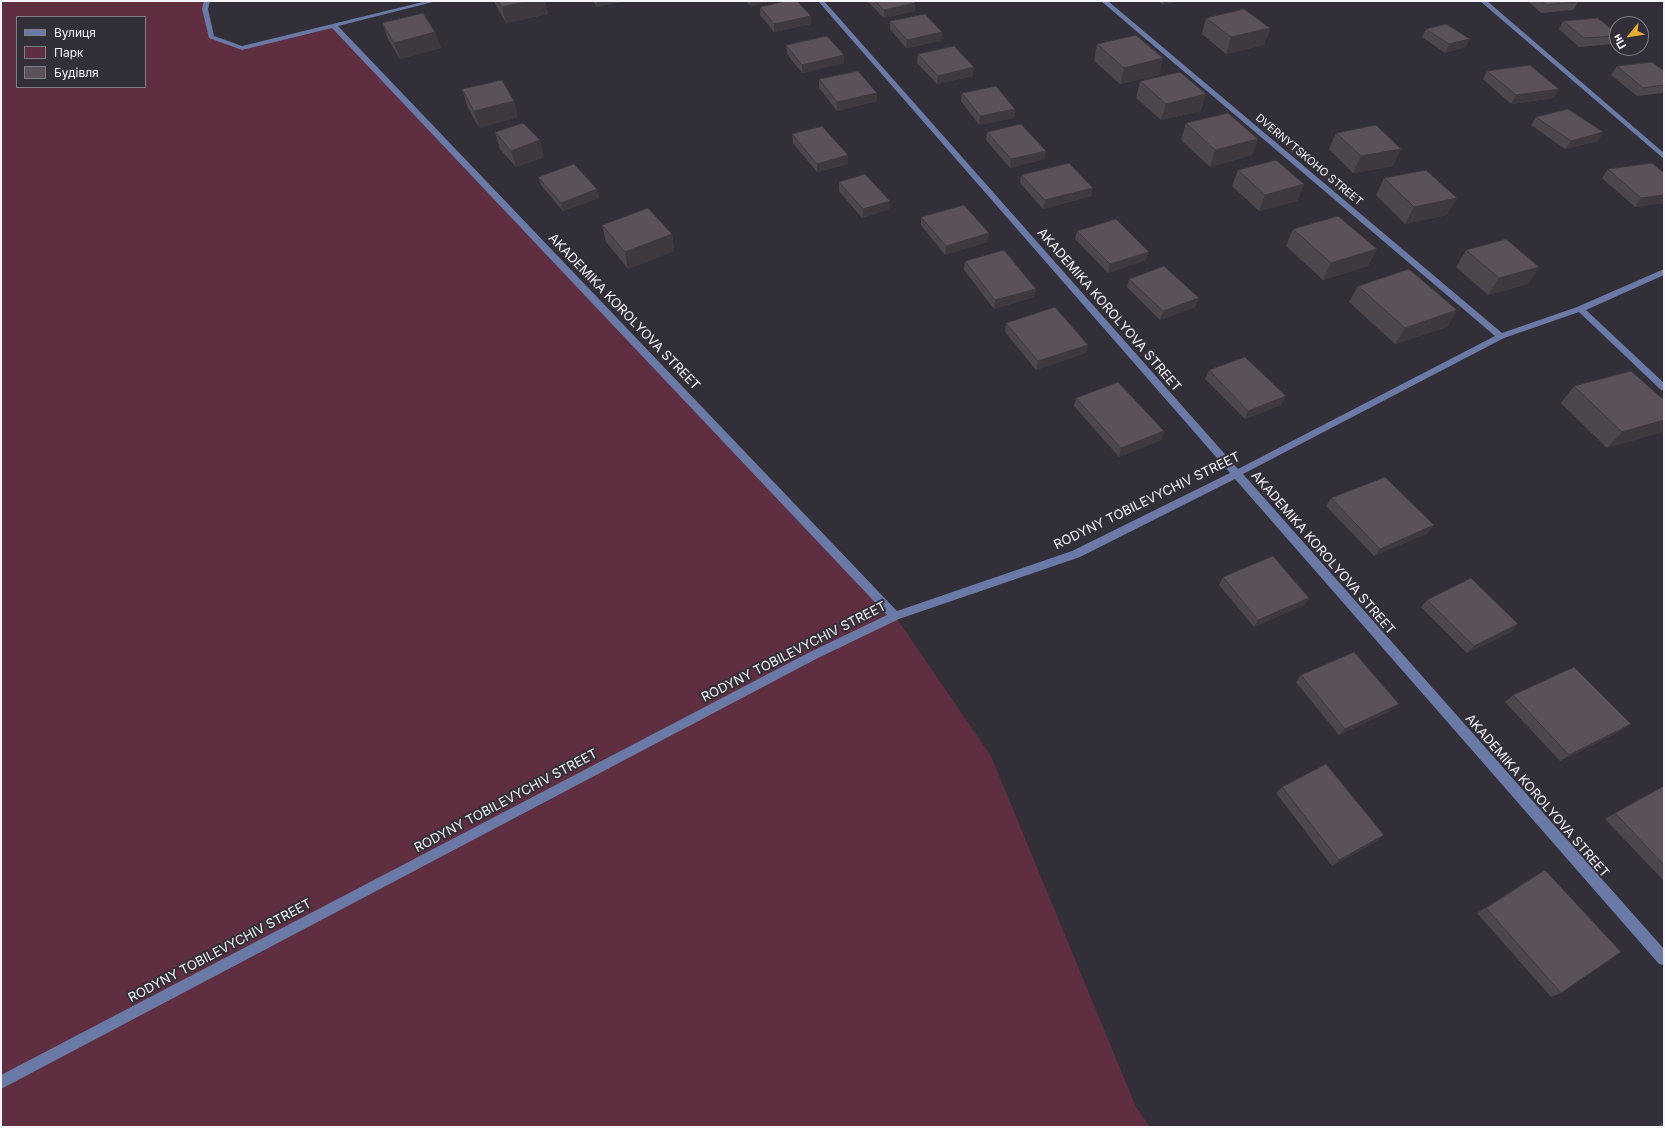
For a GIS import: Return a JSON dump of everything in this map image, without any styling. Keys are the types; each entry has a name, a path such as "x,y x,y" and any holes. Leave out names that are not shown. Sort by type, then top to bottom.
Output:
{"street":[{"path":"207,1 205,9 211,38 242,48 434,1"},
{"name":"AKADEMIKA KOROLYOVA STREET","path":"821,1 1664,959"},
{"name":"DVERNYTSKOHO STREET","path":"1104,1 1501,336"},
{"path":"1483,1 1664,157"},
{"name":"AKADEMIKA KOROLYOVA STREET","path":"333,25 895,616"},
{"name":"RODYNY TOBILEVYCHIV STREET","path":"1,1082 812,656 895,616 1076,554 1236,474 1501,336 1580,309 1664,272"},
{"path":"1580,309 1664,388"}],"green space":[{"path":"1,1 207,1 211,37 242,48 333,25 895,616 991,756 1136,1107 1150,1127 1,1127"}],"building":[{"path":"498,1 529,1 502,7"},
{"path":"786,1 797,1 811,16 774,24 760,7"},
{"path":"875,1 913,1 915,3 884,10"},
{"path":"1541,1 1576,1 1578,2 1546,5"},
{"path":"1244,9 1270,28 1231,37 1206,18"},
{"path":"423,13 435,32 394,43 382,23"},
{"path":"925,14 942,32 907,40 890,21"},
{"path":"1598,18 1609,27 1609,36 1584,38 1563,21"},
{"path":"1446,24 1470,39 1449,44 1426,29"},
{"path":"1136,35 1163,58 1124,68 1097,44"},
{"path":"827,36 844,55 802,65 786,45"},
{"path":"954,46 974,67 938,76 918,54"},
{"path":"1652,62 1664,71 1664,85 1643,88 1617,66"},
{"path":"1530,65 1559,89 1516,95 1487,71"},
{"path":"858,71 877,93 837,102 819,79"},
{"path":"1180,72 1206,94 1166,104 1140,81"},
{"path":"502,80 514,101 474,111 462,89"},
{"path":"996,86 1015,109 980,116 962,93"},
{"path":"1568,109 1603,132 1571,141 1536,117"},
{"path":"1228,113 1258,139 1215,150 1186,123"},
{"path":"523,123 540,140 511,151 495,132"},
{"path":"1021,124 1046,151 1011,159 987,132"},
{"path":"1376,125 1401,149 1361,156 1336,133"},
{"path":"822,126 848,155 817,164 792,134"},
{"path":"1276,160 1304,184 1265,195 1238,170"},
{"path":"1069,163 1093,188 1045,200 1021,175"},
{"path":"1652,163 1664,173 1664,195 1641,198 1608,169"},
{"path":"574,164 597,189 561,203 538,177"},
{"path":"1426,170 1457,198 1414,207 1384,178"},
{"path":"865,174 890,201 863,209 839,182"},
{"path":"964,205 989,233 946,246 921,217"},
{"path":"648,208 672,234 625,252 602,225"},
{"path":"1338,216 1377,249 1331,263 1293,229"},
{"path":"1116,219 1149,252 1110,264 1077,231"},
{"path":"1506,239 1539,267 1499,278 1466,250"},
{"path":"1004,250 1036,289 995,300 965,261"},
{"path":"1164,266 1199,298 1163,311 1129,279"},
{"path":"1409,269 1457,310 1405,328 1358,286"},
{"path":"1055,307 1088,345 1038,361 1006,323"},
{"path":"1245,357 1286,396 1248,411 1209,370"},
{"path":"1631,371 1664,400 1664,420 1622,432 1574,386"},
{"path":"1118,382 1164,431 1121,448 1076,398"},
{"path":"1385,477 1434,525 1380,549 1331,498"},
{"path":"1273,556 1309,598 1258,620 1223,577"},
{"path":"1471,578 1518,624 1474,646 1427,600"},
{"path":"1354,652 1399,704 1345,729 1301,675"},
{"path":"1574,667 1631,724 1569,755 1513,695"},
{"path":"1326,764 1384,835 1339,860 1282,787"},
{"path":"1664,786 1664,865 1615,813"},
{"path":"1545,870 1621,952 1561,993 1486,908"}]}
